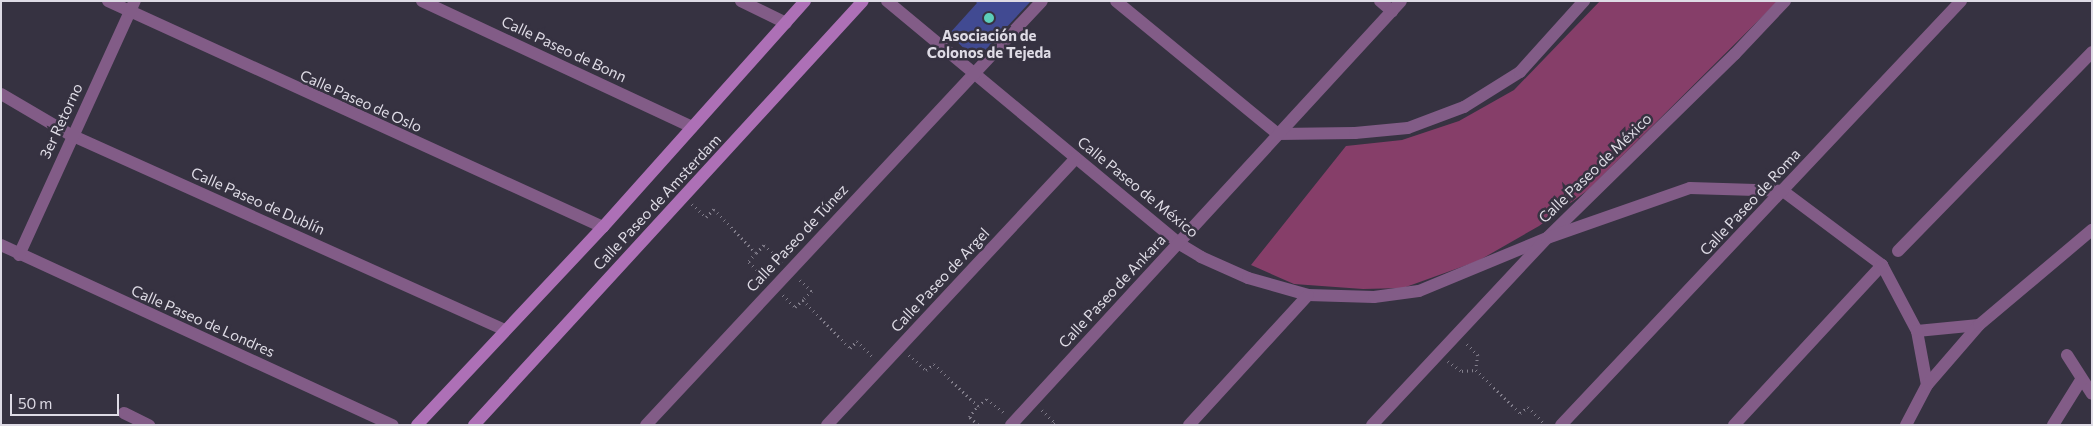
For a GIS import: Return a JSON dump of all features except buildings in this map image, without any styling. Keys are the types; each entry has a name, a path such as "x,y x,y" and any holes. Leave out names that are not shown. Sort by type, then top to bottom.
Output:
{"main road":[{"name":"Calle Paseo de Amsterdam","path":"417,425 603,227 805,1"},
{"name":"Calle Paseo de Amsterdam","path":"474,425 863,1"}],"street":[{"name":"Calle Paseo de Oslo","path":"108,1 129,13 603,227"},
{"name":"3er Retorno","path":"19,255 71,135 134,1"},
{"name":"Calle Paseo de Bonn","path":"422,1 692,127"},
{"path":"741,1 786,23"},
{"name":"Calle Paseo de México","path":"887,1 1178,243 1200,257 1248,278 1308,294 1374,297 1419,291 1547,238 1735,54 1785,1"},
{"name":"Calle Paseo de Túnez","path":"646,425 1042,1"},
{"path":"1116,1 1278,134 1354,133 1408,128 1464,107 1520,72 1584,1"},
{"path":"1380,1 1392,12"},
{"name":"Calle Paseo de Ankara","path":"1013,423 1401,1"},
{"name":"Calle Paseo de Roma","path":"1561,425 1961,1"},
{"path":"1898,251 2092,52"},
{"name":"Calle Paseo de Dublín","path":"1,94 71,135 505,330"},
{"name":"Calle Paseo de Argel","path":"827,425 1076,158"},
{"path":"1372,425 1547,238 1690,188 1783,191 1882,265 1917,330 1927,384"},
{"path":"1906,425 1927,384 1979,325 2092,230"},
{"name":"Calle Paseo de Londres","path":"1,245 19,255 393,425"},
{"path":"1734,425 1882,265"},
{"path":"1189,425 1308,294"},
{"path":"1917,330 1979,325"},
{"path":"2067,355 2081,380 2092,394"},
{"path":"2052,425 2081,380"},
{"path":"124,413 149,425"}],"path":[{"path":"684,197 706,217 714,209 756,253"},
{"path":"764,245 812,291 795,307 749,262 756,253 764,245"},
{"path":"803,300 850,348 857,342 882,366"},
{"path":"1457,334 1478,355 1476,370"},
{"path":"900,347 926,370 934,364 978,406"},
{"path":"1438,354 1462,371 1476,370 1520,413 1528,407 1546,425"},
{"path":"978,425 969,417 987,399 1013,423"},
{"path":"1033,401 1055,423 1052,425"}],"shaded area":[{"path":"1600,1 1778,1 1588,190 1539,226 1478,261 1403,288 1363,289 1294,284 1251,265 1346,146 1402,140 1459,121 1514,90"}],"place":[{"name":"Asociación de Colonos de Tejeda","path":"989,18"}]}
